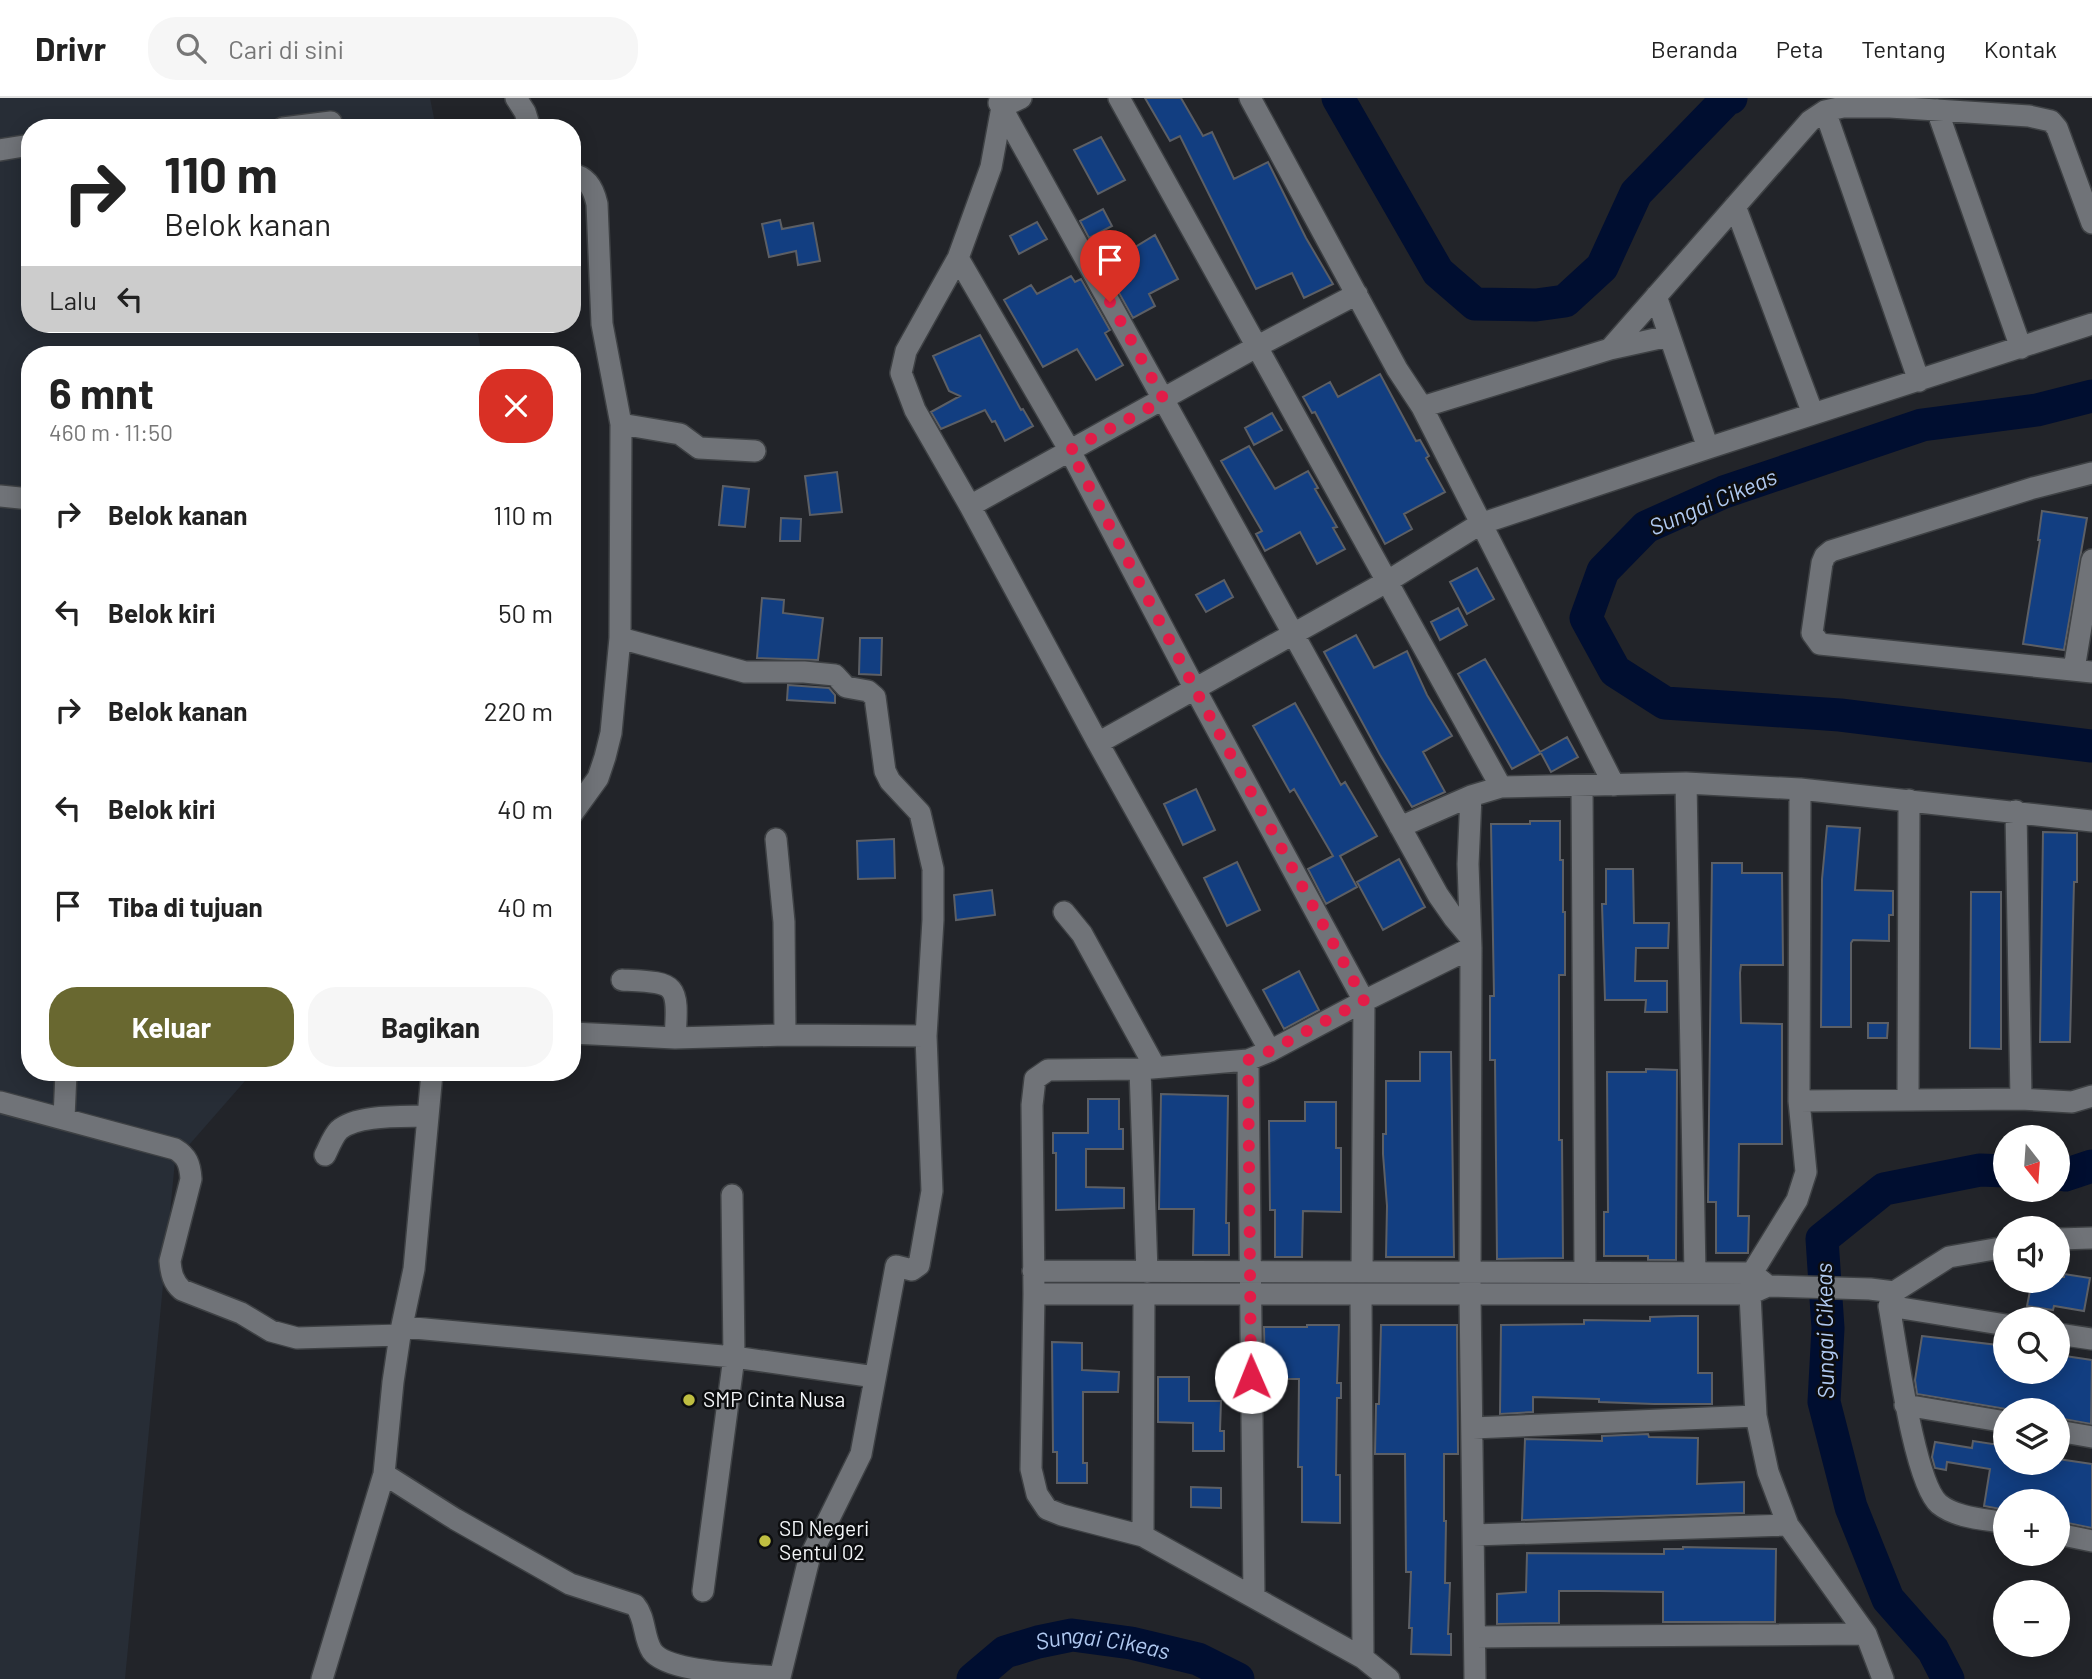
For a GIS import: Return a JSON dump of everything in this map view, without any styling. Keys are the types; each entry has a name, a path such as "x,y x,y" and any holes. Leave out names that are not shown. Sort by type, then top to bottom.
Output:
{"street":[{"path":"516,98 527,119"},
{"path":"1119,98 1501,787"},
{"path":"1250,98 1398,369 1422,407 1614,785"},
{"path":"1007,101 991,167 958,258 906,351 901,373 903,382 915,410 1270,1051"},
{"path":"1007,101 1164,400 1438,895 1471,942"},
{"path":"1610,349 1810,121 1825,111 1843,107 1937,110 2029,116 2051,121 2057,128 2092,223"},
{"path":"1937,110 2021,348"},
{"path":"1825,111 1919,381"},
{"path":"0,150 21,146"},
{"path":"581,177 585,179 595,195 602,324 621,424 620,638 611,733 598,778 581,802"},
{"path":"1735,206 1813,414"},
{"path":"958,258 1070,450 1195,689 1364,1000 1362,1272"},
{"path":"970,506 1357,294"},
{"path":"1656,296 1708,448"},
{"path":"1098,743 1388,580 1480,524 2092,324"},
{"path":"1422,407 1610,349 1669,336"},
{"path":"621,424 676,433 688,438 699,448 755,451"},
{"path":"2092,473 2033,488 1831,551 1822,563 1812,633 1820,645 2083,671 2092,560"},
{"path":"0,496 21,498"},
{"path":"384,1474 455,1519 570,1584 635,1605 652,1651 658,1657 695,1670 780,1678 809,1559 861,1454 873,1403 875,1377 896,1266 912,1270 919,1265 932,1191 926,1036 933,869 920,813 890,781 885,771 877,703 872,693 846,687 835,675 746,672 620,638"},
{"path":"1400,827 1471,796 1501,787 1686,783 1800,789 2092,821"},
{"path":"1686,783 1695,1273"},
{"path":"1582,787 1585,1272"},
{"path":"1800,789 1799,1101 1806,1172 1803,1187 1757,1284 1756,1416 1768,1472 1788,1525 1866,1634 1882,1679"},
{"path":"1471,796 1468,864 1471,942 1470,1294 1475,1679"},
{"path":"1909,800 1909,1100"},
{"path":"2017,811 2021,1099"},
{"path":"776,839 785,922 785,1035"},
{"path":"1065,912 1082,934 1148,1068 1143,1536"},
{"path":"1389,1679 1363,1658 1143,1536 1062,1515 1040,1502 1031,1469 1034,1271 1031,1105 1035,1079 1048,1070 1148,1068 1248,1060 1270,1051 1471,942"},
{"path":"622,980 662,983 670,987 677,1013 675,1038"},
{"path":"581,1033 675,1038 785,1035 926,1036"},
{"path":"1248,1060 1254,1597"},
{"path":"64,1118 66,1081"},
{"path":"321,1679 384,1474 401,1331 415,1269 431,1081"},
{"path":"1799,1101 2021,1099 2072,1102 2092,1096"},
{"path":"0,1102 184,1154 191,1179 170,1261 175,1284 182,1290 241,1314 271,1331 297,1338 401,1331 734,1357 875,1377"},
{"path":"325,1155 339,1131 351,1124 362,1120 428,1116"},
{"path":"703,1591 734,1357 732,1195"},
{"path":"2070,1239 2092,1238"},
{"path":"1891,1299 1949,1257 1993,1249"},
{"path":"1034,1271 1250,1294 1470,1294 1757,1284 1870,1289 1891,1299 1993,1322"},
{"path":"1034,1294 1250,1272 1695,1273 1757,1284"},
{"path":"1361,1294 1363,1658"},
{"path":"1891,1299 1905,1405 1926,1483 1937,1503 1956,1514 1993,1521"},
{"path":"2070,1336 2092,1339"},
{"path":"1905,1405 1993,1420"},
{"path":"1473,1429 1756,1416"},
{"path":"2070,1433 2092,1437"},
{"path":"1474,1535 1788,1525"},
{"path":"2070,1536 2092,1541"},
{"path":"1475,1637 1866,1634"}],"shaded area":[{"path":"0,98 430,98 434,119 21,119 21,333 478,333 480,346 21,346 21,1081 245,1081 175,1161 125,1679 0,1679"}],"building":[{"path":"1145,98 1181,98 1203,136 1212,132 1234,179 1268,162 1306,238 1333,284 1304,298 1292,273 1256,289 1180,136 1170,141"},
{"path":"1101,137 1125,180 1098,194 1074,150"},
{"path":"1103,209 1112,226 1089,238 1080,221"},
{"path":"780,220 782,229 813,223 820,261 798,265 796,251 769,257 762,224"},
{"path":"1037,222 1047,239 1019,254 1010,236"},
{"path":"1155,235 1178,279 1149,294 1155,306 1133,318 1104,266"},
{"path":"1071,276 1075,282 1081,279 1110,330 1105,333 1123,365 1096,380 1077,349 1043,367 1004,300 1031,285 1037,294"},
{"path":"980,335 1021,410 1023,409 1033,426 1005,441 995,421 992,422 985,410 941,429 931,412 960,396 949,391 933,356"},
{"path":"1380,374 1416,441 1420,440 1429,456 1426,458 1445,492 1404,514 1412,529 1385,544 1315,412 1312,413 1303,397 1330,382 1338,397"},
{"path":"1272,413 1282,430 1254,445 1245,428"},
{"path":"1249,446 1275,489 1308,471 1337,527 1333,528 1345,549 1317,564 1300,532 1265,551 1256,534 1262,531 1221,461"},
{"path":"837,472 842,512 810,515 805,476"},
{"path":"723,486 749,489 745,527 719,525"},
{"path":"2042,511 2087,518 2064,650 2023,644 2040,540"},
{"path":"781,518 801,519 800,541 780,541"},
{"path":"1477,568 1494,599 1467,614 1450,582"},
{"path":"1224,580 1233,597 1206,612 1196,595"},
{"path":"762,598 784,600 783,613 823,618 818,660 757,658"},
{"path":"1458,608 1467,625 1440,640 1431,622"},
{"path":"1356,635 1374,668 1407,651 1427,695 1452,736 1423,752 1445,792 1412,807 1380,755 1324,652"},
{"path":"860,638 882,638 881,675 859,674"},
{"path":"1485,659 1540,752 1567,737 1578,757 1551,772 1541,753 1512,769 1458,674"},
{"path":"788,685 829,688 835,695 835,703 787,700"},
{"path":"1295,703 1341,785 1345,782 1377,836 1340,856 1357,887 1326,904 1308,869 1333,856 1294,789 1290,792 1253,726"},
{"path":"1196,789 1215,830 1183,845 1164,804"},
{"path":"1530,821 1560,821 1560,860 1563,860 1565,975 1559,975 1559,1140 1562,1140 1563,1258 1497,1259 1495,1060 1490,1060 1490,996 1494,996 1491,824 1530,824"},
{"path":"1827,826 1860,828 1855,890 1893,891 1889,941 1853,940 1851,943 1851,1027 1821,1027 1822,879"},
{"path":"2043,832 2077,833 2070,1042 2040,1042"},
{"path":"894,839 895,878 858,879 857,841"},
{"path":"1399,859 1425,907 1383,930 1357,882"},
{"path":"1237,862 1260,910 1227,926 1204,878"},
{"path":"1712,863 1742,863 1742,873 1782,873 1783,965 1741,965 1740,973 1741,1023 1782,1024 1782,1144 1739,1144 1738,1216 1749,1216 1748,1253 1716,1253 1716,1202 1708,1202"},
{"path":"1606,869 1633,869 1634,923 1669,923 1668,948 1636,948 1635,981 1667,981 1667,1012 1645,1012 1646,1000 1605,1000 1602,904 1606,904"},
{"path":"992,890 995,915 956,920 954,895"},
{"path":"1971,892 2001,892 2001,1049 1970,1048"},
{"path":"1299,971 1319,1010 1284,1029 1263,990"},
{"path":"1868,1023 1888,1023 1887,1038 1868,1038"},
{"path":"1420,1052 1451,1052 1454,1257 1386,1257 1387,1206 1383,1134 1386,1134 1386,1081 1420,1081"},
{"path":"1646,1069 1677,1070 1676,1260 1648,1260 1648,1256 1604,1256 1604,1212 1608,1212 1607,1072 1646,1072"},
{"path":"1161,1094 1228,1096 1226,1223 1229,1223 1229,1255 1193,1255 1194,1209 1159,1209"},
{"path":"1088,1099 1119,1099 1119,1129 1123,1129 1123,1149 1086,1149 1086,1187 1124,1188 1124,1208 1056,1210 1056,1153 1053,1153 1053,1133 1088,1133"},
{"path":"1305,1102 1336,1102 1336,1148 1341,1148 1341,1212 1303,1211 1302,1257 1275,1257 1275,1210 1270,1210 1269,1121 1305,1121"},
{"path":"2070,1275 2090,1278 2084,1311 2070,1307 2027,1306 2030,1293 2070,1293"},
{"path":"1698,1316 1698,1373 1712,1373 1712,1404 1599,1402 1599,1399 1533,1397 1533,1412 1500,1414 1501,1325 1584,1324 1584,1320 1650,1321 1650,1317"},
{"path":"1339,1325 1337,1383 1341,1383 1341,1398 1337,1398 1336,1475 1340,1475 1340,1523 1302,1522 1302,1467 1298,1467 1299,1379 1265,1379 1264,1327"},
{"path":"1381,1325 1457,1325 1458,1454 1444,1454 1445,1583 1450,1583 1448,1634 1451,1634 1451,1655 1411,1654 1411,1572 1406,1572 1405,1454 1375,1454"},
{"path":"1922,1336 1993,1344 1993,1384 2070,1384 2070,1357 2092,1360 2091,1424 2070,1420 2070,1398 1993,1398 1993,1407 1917,1394 1915,1380"},
{"path":"1052,1342 1082,1343 1082,1370 1119,1372 1118,1392 1083,1392 1083,1463 1087,1463 1087,1483 1057,1483 1057,1452 1053,1452"},
{"path":"1158,1377 1189,1377 1189,1401 1221,1401 1220,1431 1224,1431 1224,1451 1193,1451 1193,1423 1158,1422"},
{"path":"1648,1434 1649,1437 1698,1438 1697,1484 1744,1482 1744,1513 1522,1520 1525,1439 1602,1441 1602,1436"},
{"path":"1973,1441 1993,1444 1993,1475 2070,1475 2070,1461 2092,1464 2092,1528 2070,1523 2070,1489 1993,1489 1993,1508 1984,1506 1990,1469 1947,1462 1946,1470 1935,1468 1932,1457 1935,1442 1972,1448"},
{"path":"1191,1487 1221,1488 1221,1508 1191,1507"},
{"path":"1664,1549 1776,1549 1775,1622 1663,1622 1663,1592 1559,1591 1559,1623 1497,1624 1497,1594 1526,1592 1527,1553 1664,1554"}],"waterway":[{"name":"Sungai Cikeas","path":"1338,98 1438,272 1475,304 1536,305 1565,301 1602,267 1636,193 1727,99 1731,98"},
{"name":"Sungai Cikeas","path":"2092,396 2037,410 1922,425 1724,492 1646,527 1603,571 1586,618 1615,671 1665,703 1840,715 2092,746"},
{"name":"Sungai Cikeas","path":"2070,1173 2092,1166"},
{"name":"Sungai Cikeas","path":"1948,1679 1933,1650 1888,1599 1851,1507 1824,1402 1828,1328 1822,1239 1884,1189 1980,1170 1993,1170"},
{"name":"Sungai Cikeas","path":"973,1679 1005,1652 1072,1635 1131,1643 1198,1659 1238,1679"}],"place":[{"name":"SMP Cinta Nusa","path":"689,1400"},
{"name":"SD Negeri Sentul 02","path":"765,1541"}],"route":[{"path":"1110,302 1164,400 1070,450 1195,689 1364,1000 1270,1051 1248,1060 1251,1377"}]}
